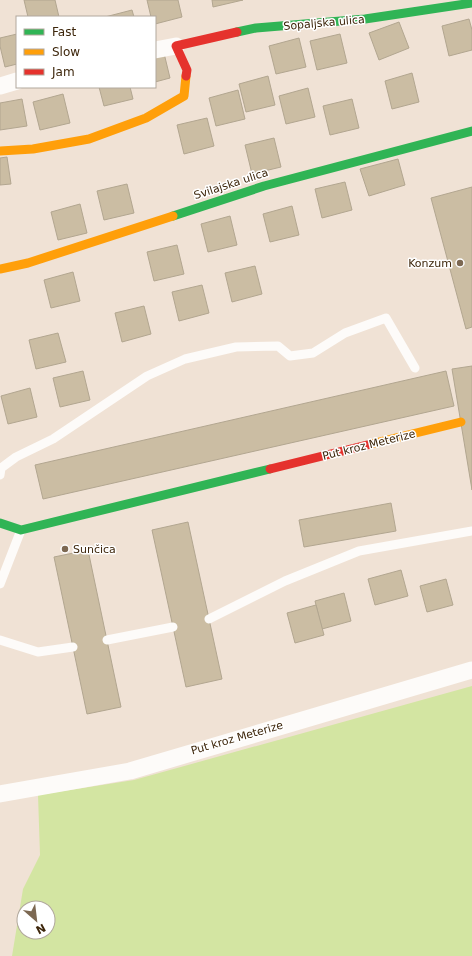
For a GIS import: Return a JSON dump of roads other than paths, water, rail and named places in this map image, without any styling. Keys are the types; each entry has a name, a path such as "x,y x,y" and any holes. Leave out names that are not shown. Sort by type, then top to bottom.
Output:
{"street":[{"name":"Sopaljska ulica","path":"156,50 256,28 365,20 472,3"},
{"path":"0,151 33,149 89,139 146,118 184,96 187,70 176,46"},
{"path":"0,86 16,81"},
{"name":"Svilajska ulica","path":"0,269 28,263 264,186 472,131"},
{"name":"Put kroz Meterize","path":"21,530 461,422"},
{"path":"0,523 21,530"},
{"name":"Put kroz Meterize","path":"0,794 130,770 472,670"}],"lane":[{"path":"0,475 1,468 16,457 53,439 147,376 185,359 236,347 278,346 290,356 313,352 346,333 386,318 415,368"},
{"path":"0,584 21,530"},
{"path":"209,619 285,581 359,551 472,531"},
{"path":"107,640 173,627"},
{"path":"0,640 38,652 73,647"}],"place":[{"name":"Konzum","path":"460,263"},
{"name":"Sunčica","path":"65,549"}]}
